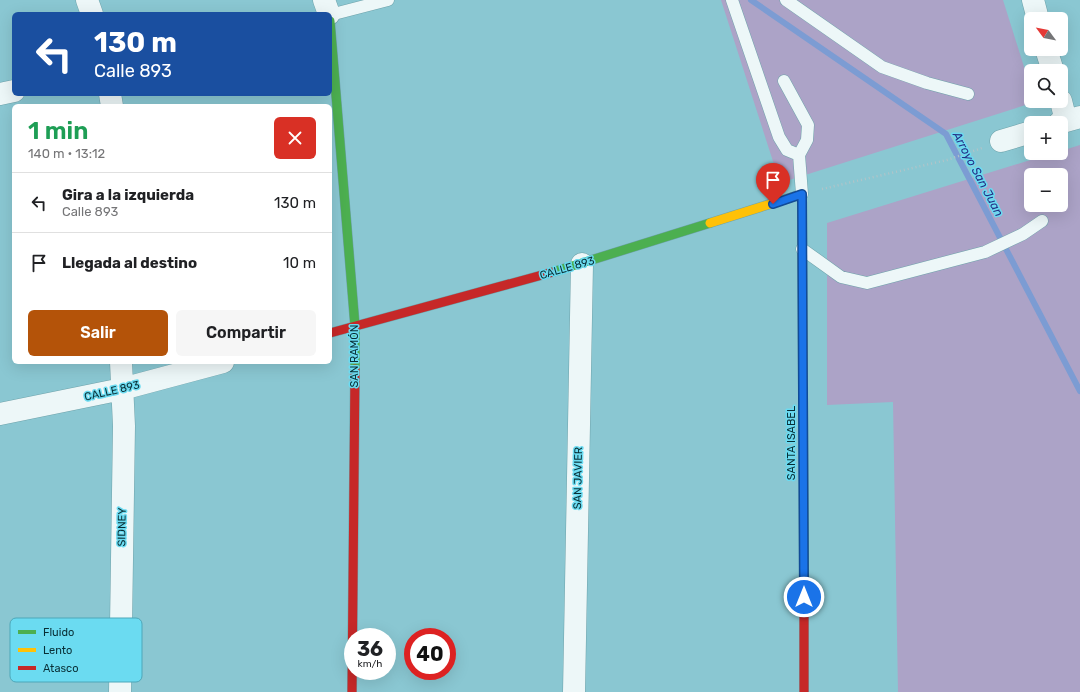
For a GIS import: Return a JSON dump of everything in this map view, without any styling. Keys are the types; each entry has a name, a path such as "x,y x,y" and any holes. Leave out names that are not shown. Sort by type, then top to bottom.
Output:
{"street":[{"path":"87,0 91,12"},
{"path":"324,0 329,12"},
{"path":"1033,0 1036,12"},
{"name":"SAN RAMÓN","path":"332,45 355,326 352,692"},
{"path":"0,94 12,91"},
{"path":"1001,141 1024,134"},
{"name":"CALLE 893","path":"332,332 582,264 802,194"},
{"name":"SANTA ISABEL","path":"802,194 804,692"},
{"name":"SAN JAVIER","path":"574,692 582,264"},
{"name":"SIDNEY","path":"121,364 124,426 121,618"},
{"name":"CALLE 893","path":"0,414 122,390 216,364"},
{"name":"SIDNEY","path":"120,682 120,692"}],"lane":[{"path":"332,14 388,0"},
{"path":"732,0 779,137 787,150 799,155"},
{"path":"786,0 882,67 927,83 968,94"},
{"path":"784,81 808,125 807,140 799,155 802,194"},
{"path":"802,249 841,277 867,283 985,252 1023,234 1042,221"}],"path":[{"path":"802,194 947,160 966,153"}],"shaded area":[{"path":"721,0 1003,0 1024,67 1024,105 780,183"},
{"path":"1080,145 1080,692 898,692 893,402 827,405 827,223 1030,160 1068,160 1068,149"}],"waterway":[{"name":"Arroyo San Juan","path":"751,0 946,134 1080,391"}],"traffic: fast":[{"path":"332,45 355,326 355,369"},
{"path":"553,272 710,223"},
{"path":"803,385 804,583"}],"traffic: slow":[{"path":"710,223 802,194 803,385"}],"traffic: jam":[{"path":"332,332 553,272"},
{"path":"352,692 355,369"},
{"path":"804,583 804,692"}],"route":[{"path":"773,204 802,194 804,597"}]}
